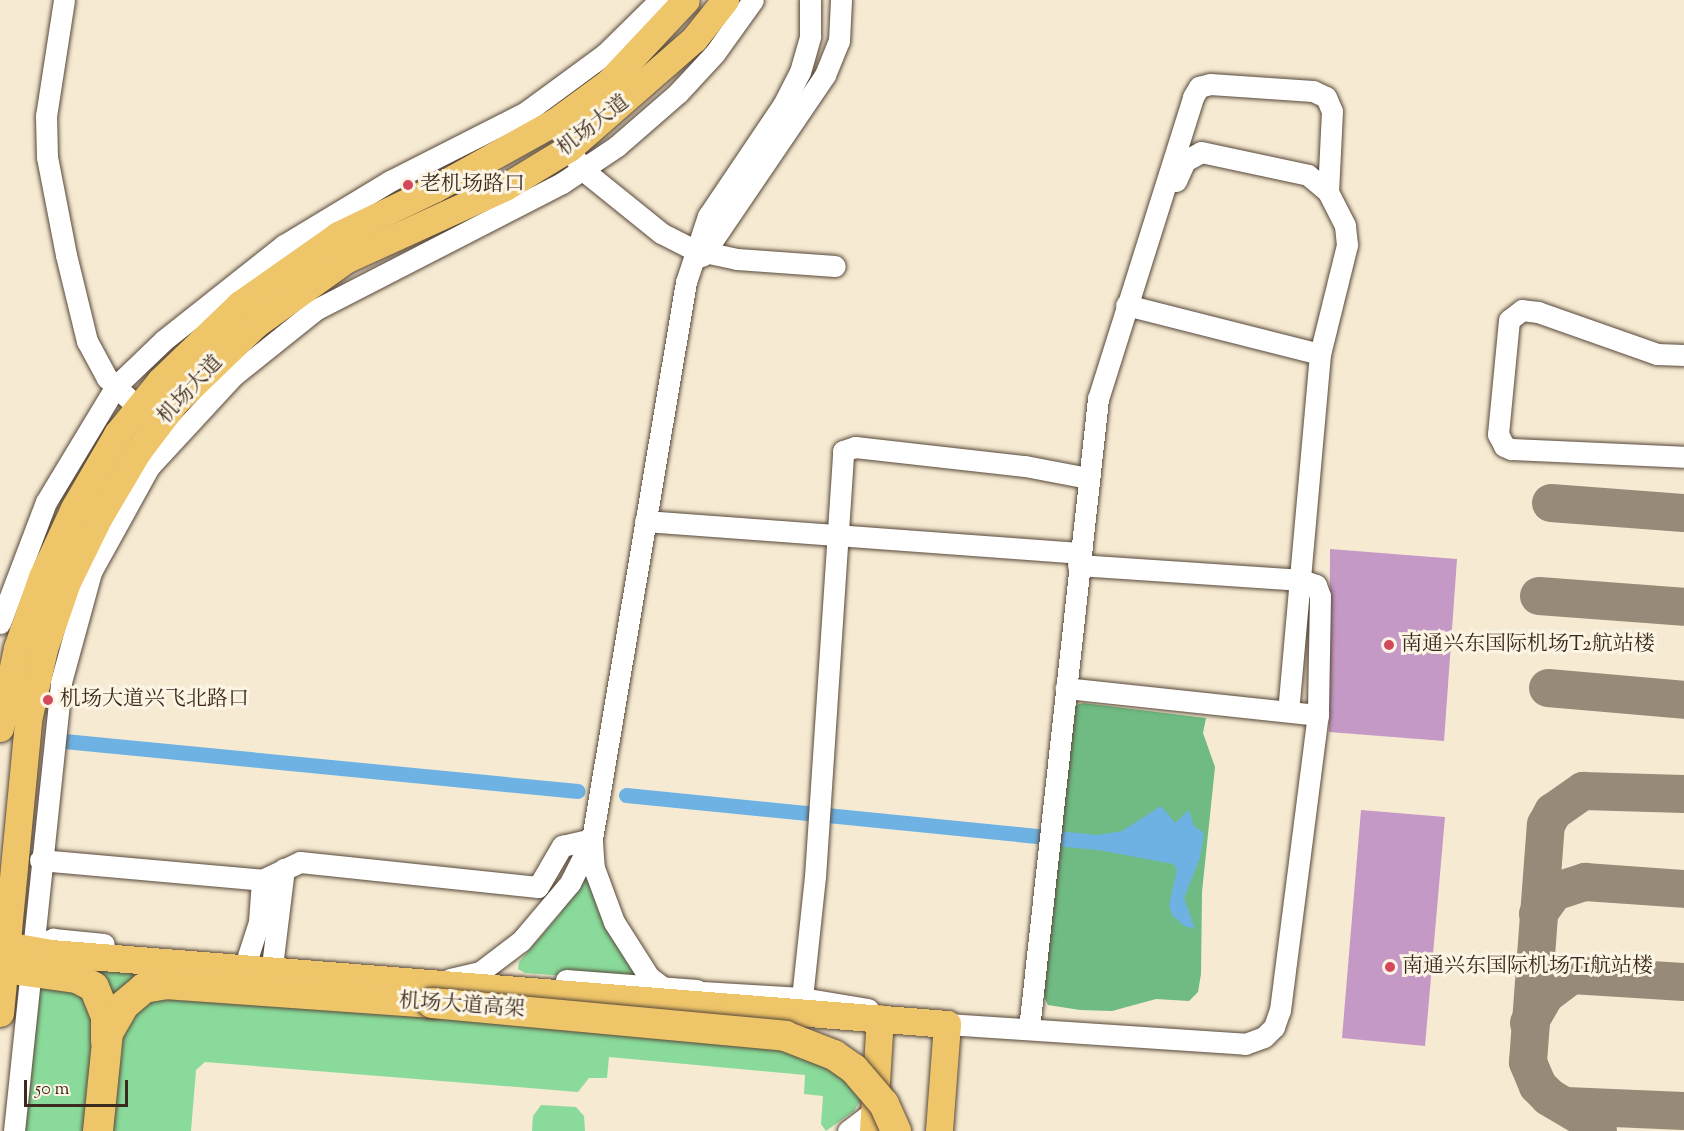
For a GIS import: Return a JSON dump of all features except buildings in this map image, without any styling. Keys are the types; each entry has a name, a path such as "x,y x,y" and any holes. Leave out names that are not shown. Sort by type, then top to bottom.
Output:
{"highway":[{"path":"9,957 77,978 94,987 106,1016 98,1131"},
{"path":"106,1041 130,997 154,985 211,964"},
{"name":"机场大道高架","path":"154,985 429,993 785,1036 834,1054 854,1069 870,1085 887,1126"}],"main road":[{"name":"机场大道","path":"0,1013 9,957 28,720 44,649 67,582 148,417 159,381 240,304 338,236 434,189 556,121 609,82 686,0"},
{"name":"机场大道","path":"0,728 8,648 74,507 117,434 176,401 256,324 345,260 505,187 576,159 694,39 725,0"},
{"path":"9,957 211,964 303,972 429,993 657,993 947,1024 939,1131"},
{"path":"880,1018 887,1126"}],"street":[{"path":"63,0 46,116 47,157 87,341 116,386 148,417"},
{"path":"0,623 46,502 116,386 164,340 284,244 390,181 526,112 605,54 660,0"},
{"path":"14,1131 9,957 40,860 61,682 91,572 149,467 234,375 315,310 576,159 678,93 715,54 753,0"},
{"path":"700,251 708,216 783,105 800,72 810,36 810,0"},
{"path":"429,993 475,974 497,961 545,916 583,862 592,839 686,282 700,251 825,75 839,41 841,0"},
{"path":"1133,307 1193,97 1199,87 1210,84 1313,91 1326,97 1332,111 1328,192"},
{"path":"1029,1029 1098,399 1133,307 1179,172 1193,154 1210,153 1308,175 1328,192 1346,226 1347,245 1320,354 1302,580 1288,711"},
{"path":"576,159 661,233 700,251 737,259 835,266"},
{"path":"1133,307 1320,354"},
{"path":"1684,355 1657,354 1538,312 1522,310 1509,321 1498,434 1504,446 1511,450 1684,457"},
{"path":"802,998 817,847 842,456 850,447 1025,466 1088,478"},
{"path":"645,521 837,536 1302,580 1316,585 1320,596 1318,715 1283,995 1274,1027 1264,1036 1245,1044 947,1024"},
{"path":"1065,688 1318,715"},
{"path":"40,860 262,880 300,862 538,886 562,846 592,839"},
{"path":"592,839 594,868 614,922 657,993"},
{"path":"273,958 284,869"},
{"path":"248,956 259,922 262,880"},
{"path":"9,957 53,939 475,974 657,993"},
{"path":"699,997 802,998 853,1004 880,1018"},
{"path":"848,1131 887,1126"}],"green space":[{"path":"1083,703 1206,718 1203,733 1215,767 1202,892 1201,974 1198,992 1189,1001 1156,999 1112,1011 1080,1010 1048,1005 1042,993 1069,707"},
{"path":"581,879 588,881 638,972 632,981 525,973 518,969 519,962 560,914"},
{"path":"45,965 135,973 138,976 109,999"},
{"path":"65,981 94,1008 87,1131 18,1131 35,985"},
{"path":"149,990 759,1042 804,1055 839,1075 862,1098 854,1111 826,1131 821,1124 823,1096 804,1094 805,1075 609,1057 607,1078 589,1078 578,1092 205,1062 196,1070 191,1131 111,1131 121,1029"},
{"path":"541,1105 576,1107 584,1116 585,1131 532,1131 533,1116"}],"water":[{"path":"1161,806 1175,823 1189,810 1194,826 1204,833 1200,858 1184,898 1195,929 1184,926 1172,915 1169,905 1177,869 1173,864 1093,849 1091,842 1098,835 1122,831"}],"waterway":[{"path":"64,741 578,791"},
{"path":"626,795 1097,842"}],"taxiway":[{"path":"1551,503 1684,513"},
{"path":"1539,596 1684,607"},
{"path":"1548,688 1684,700"},
{"path":"1598,1131 1586,1119 1549,1097 1538,1086 1528,1062 1546,825 1553,812 1583,791 1684,794"},
{"path":"1538,914 1554,892 1585,882 1684,889"},
{"path":"1529,1023 1545,995 1572,975 1684,982"},
{"path":"1566,1106 1684,1111"}],"place":[{"name":"老机场路口","path":"408,185"},
{"name":"南通兴东国际机场T2航站楼","path":"1389,645"},
{"name":"机场大道兴飞北路口","path":"48,700"},
{"name":"南通兴东国际机场T1航站楼","path":"1390,967"}]}
